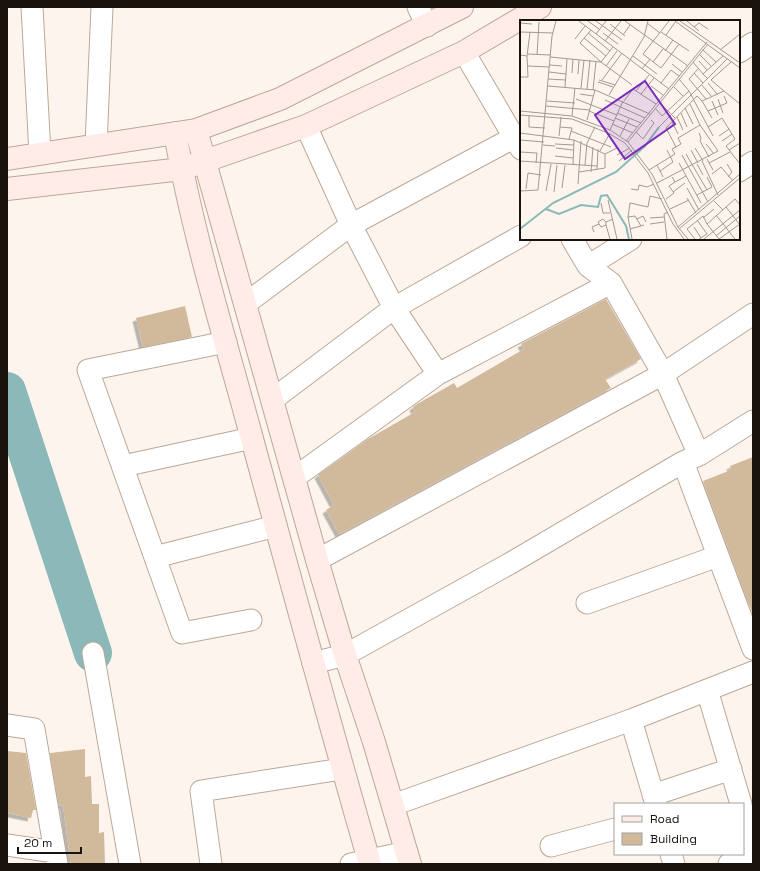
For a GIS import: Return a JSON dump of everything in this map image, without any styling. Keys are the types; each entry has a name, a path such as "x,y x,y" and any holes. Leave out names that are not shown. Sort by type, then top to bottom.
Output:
{"street":[{"path":"32,7 40,154"},
{"path":"96,145 102,7"},
{"path":"11,159 186,131 280,99 422,16 462,7"},
{"path":"9,188 182,169 306,126 464,52 540,7"},
{"path":"740,51 753,43"},
{"path":"245,304 351,225 518,143 464,52"},
{"path":"306,126 351,225 394,308 438,374"},
{"path":"186,131 204,161 317,560 408,858 363,863 342,769 226,342 182,169 186,131"},
{"path":"740,170 753,162"},
{"path":"272,400 394,308 520,237"},
{"path":"573,240 588,266 611,283 663,374 691,458 718,556 753,649"},
{"path":"588,266 629,240"},
{"path":"294,478 438,374 611,283"},
{"path":"317,560 663,374 753,314"},
{"path":"226,342 88,370 182,633 251,620"},
{"path":"313,663 345,655 508,564 753,421"},
{"path":"123,466 252,438"},
{"path":"155,557 276,526"},
{"path":"587,603 718,556"},
{"path":"93,652 130,864"},
{"path":"393,806 631,720 753,672"},
{"path":"707,690 741,803"},
{"path":"631,720 655,799 731,769"},
{"path":"7,725 34,729 56,858 7,845"},
{"path":"211,864 201,791 342,769"},
{"path":"744,813 753,843"},
{"path":"551,846 614,829"},
{"path":"728,864 753,858"}],"building":[{"path":"606,299 641,359 605,379 611,388 339,534 326,510 334,505 318,475 368,439 415,412 413,407 417,404 454,383 457,388 524,349 521,344"},
{"path":"185,306 192,337 143,347 136,318"},
{"path":"753,457 753,615 703,481 731,470 730,466"},
{"path":"85,749 85,777 91,776 92,804 99,804 99,833 104,832 105,864 71,864 63,805 59,806 50,753"},
{"path":"7,751 26,753 36,810 33,810 31,818 7,813"}],"waterway":[{"path":"7,391 93,653"}]}
